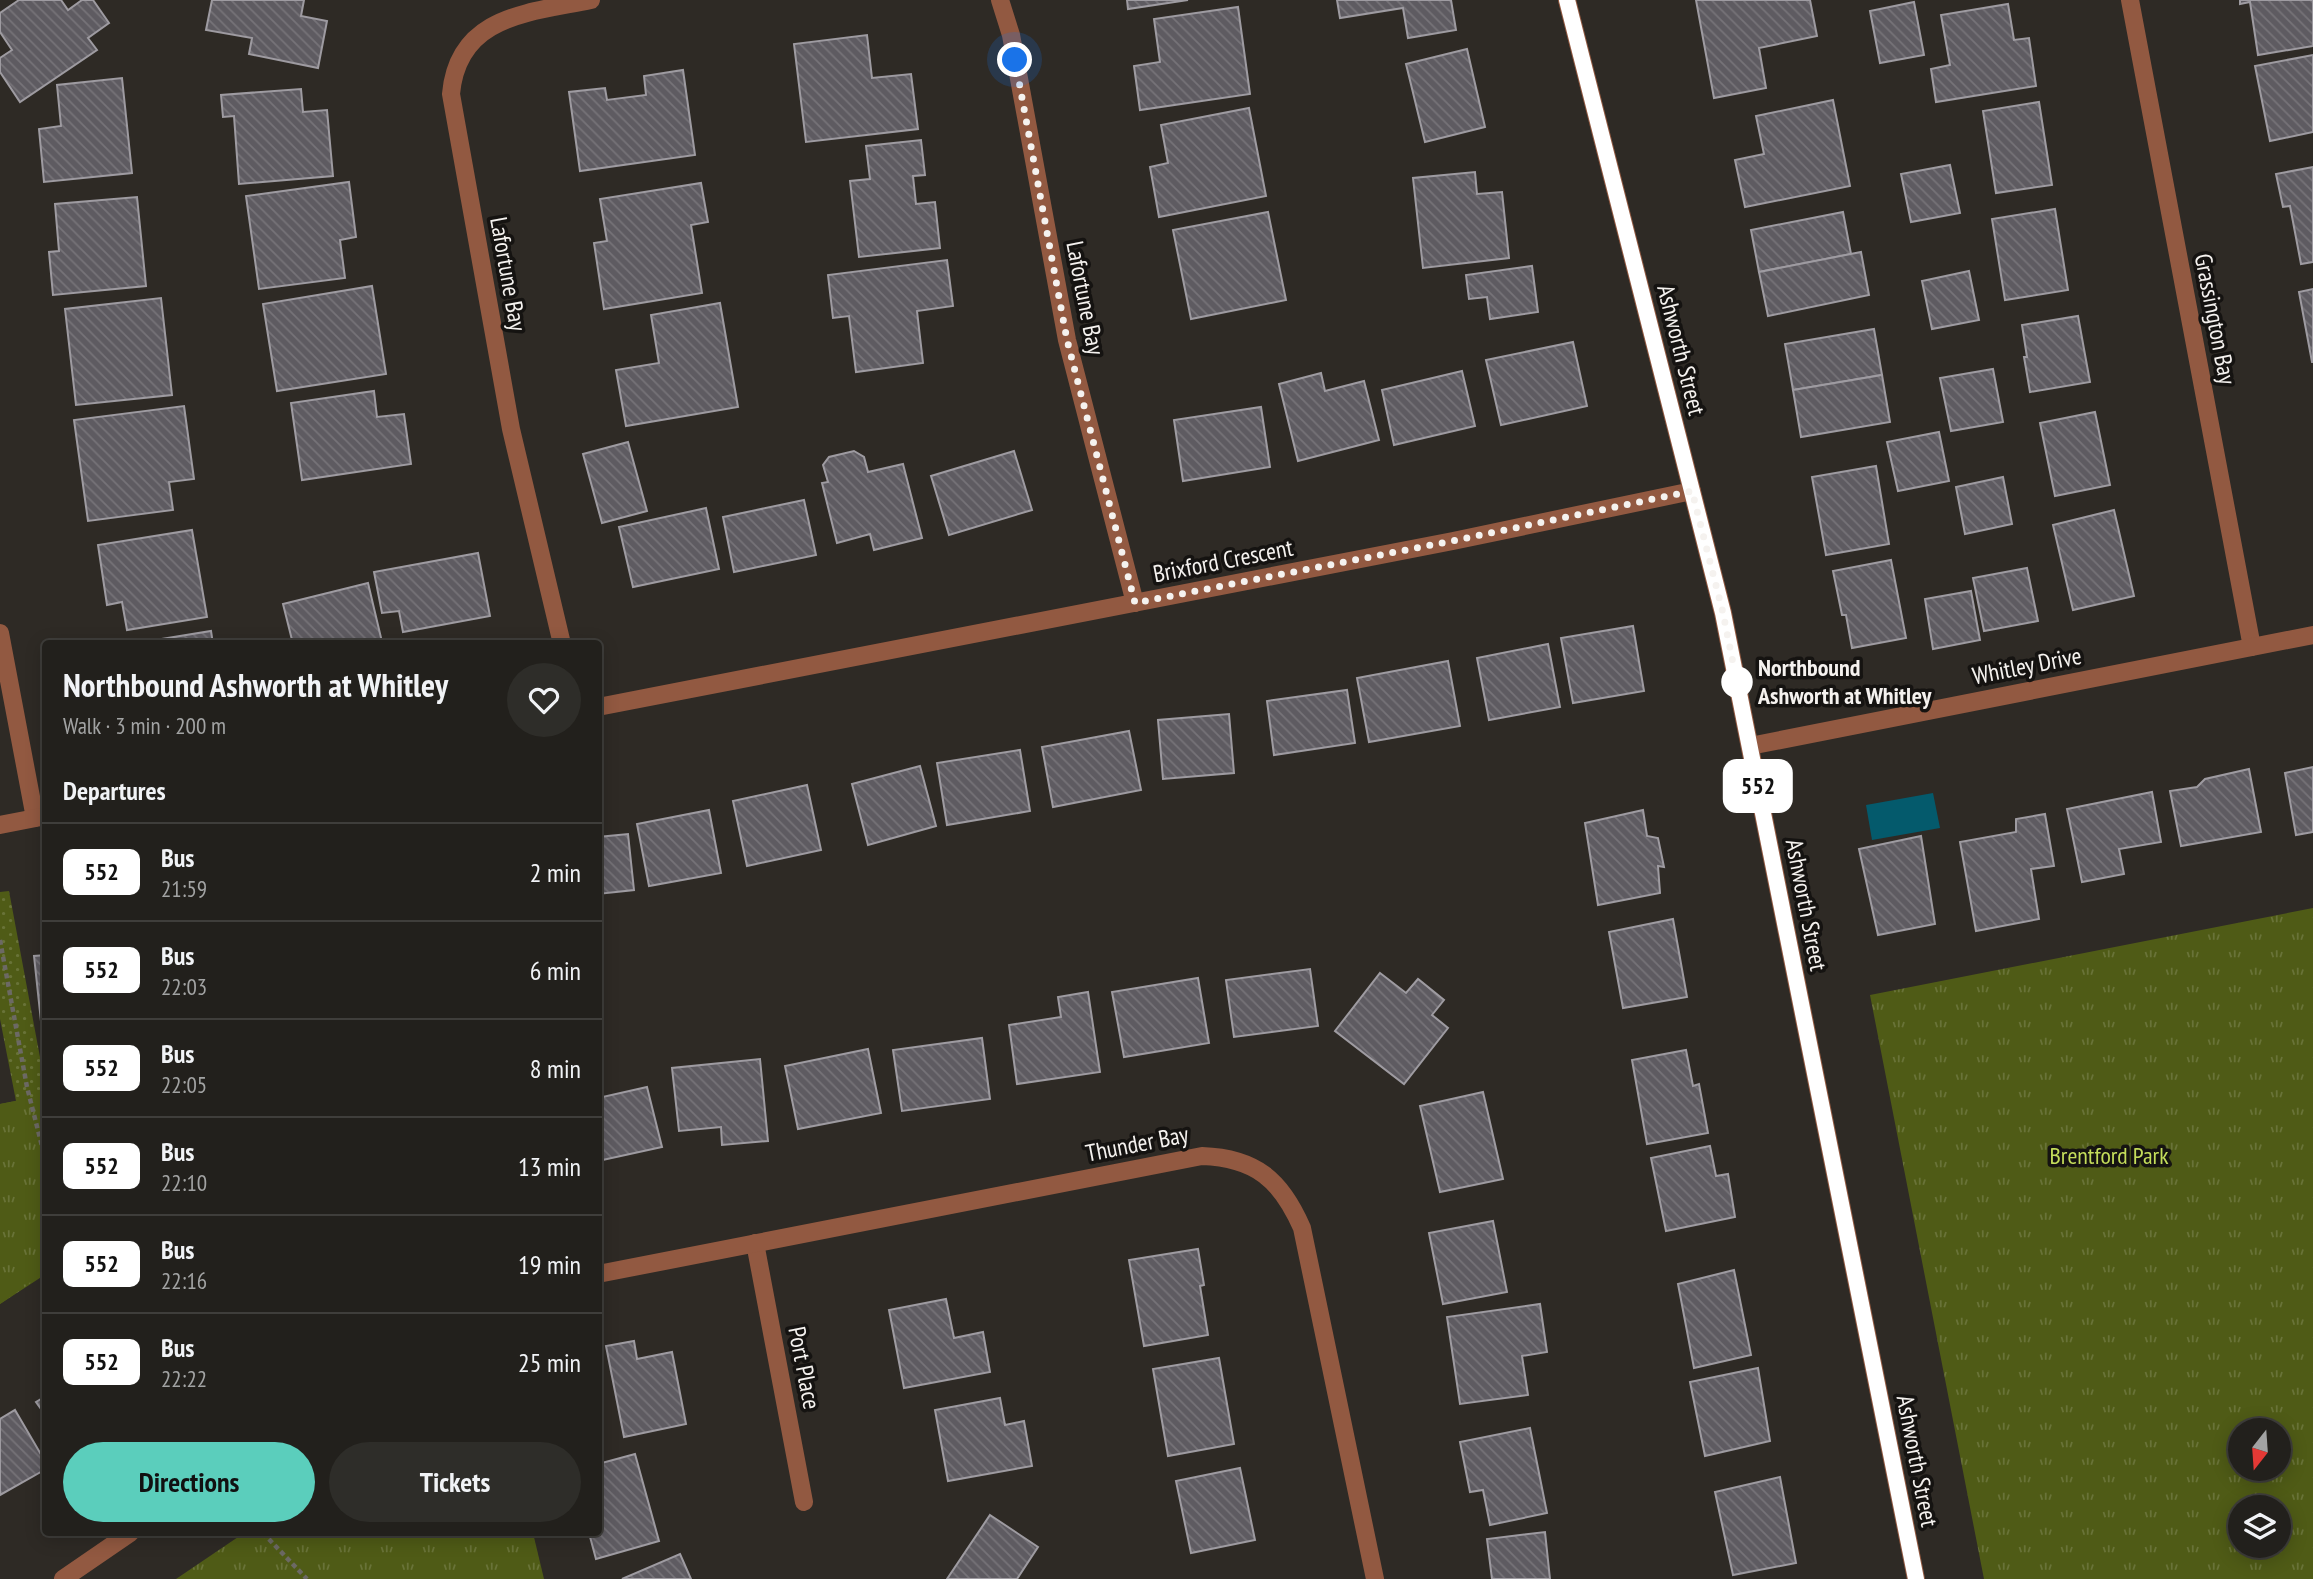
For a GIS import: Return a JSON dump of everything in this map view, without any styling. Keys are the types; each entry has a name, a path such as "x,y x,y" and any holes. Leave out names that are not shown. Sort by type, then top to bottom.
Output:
{"street":[{"name":"Lafortune Bay","path":"561,640 511,429 452,94 453,76 465,50 487,28 510,17 591,0"},
{"name":"Lafortune Bay","path":"1000,0 1011,35 1067,340 1135,603"},
{"name":"Ashworth Street","path":"1567,0 1723,613 1916,1579"},
{"name":"Grassington Bay","path":"2130,0 2252,647"},
{"name":"Brixford Crescent","path":"602,706 1452,541 1692,491"},
{"path":"0,633 40,817 0,825"},
{"name":"Whitley Drive","path":"1750,746 2313,635"},
{"name":"Thunder Bay","path":"602,1273 1202,1156 1223,1157 1264,1172 1292,1204 1302,1228 1375,1579"},
{"name":"Port Place","path":"755,1243 804,1502"},
{"path":"63,1579 126,1536"}],"path":[{"path":"0,940 27,1087 42,1146"},
{"path":"266,1536 307,1579"}],"green space":[{"path":"9,891 42,1068 42,1277 0,1304 0,1104 16,1101 0,1019 0,892"},
{"name":"Brentford Park","path":"2313,908 2313,1579 1984,1579 1870,995"},
{"path":"42,1096 42,1275 0,1304 0,1104"},
{"path":"240,1536 534,1536 544,1579 176,1579"}],"water":[{"path":"1933,793 1940,828 1872,840 1866,805"}],"building":[{"path":"19,0 61,0 68,10 82,0 93,0 109,23 88,38 97,50 20,102 0,72 0,58 12,50 0,32 0,13"},
{"path":"212,0 304,0 301,16 327,21 318,68 249,54 252,38 206,30"},
{"path":"1127,0 1188,0 1128,9"},
{"path":"1337,0 1451,0 1456,30 1408,38 1403,8 1340,18"},
{"path":"1696,0 1810,0 1817,36 1759,48 1766,88 1714,98"},
{"path":"2240,0 2313,0 2313,46 2258,55 2250,2 2240,4"},
{"path":"1914,2 1924,55 1880,63 1870,11"},
{"path":"2008,4 2014,40 2029,38 2036,86 1936,102 1931,69 1950,65 1941,15"},
{"path":"1238,7 1250,94 1140,110 1134,66 1160,62 1154,19"},
{"path":"867,35 872,78 911,74 918,129 806,142 794,44"},
{"path":"1467,49 1485,127 1425,142 1406,64"},
{"path":"2313,55 2313,132 2270,141 2255,66"},
{"path":"683,70 695,155 580,171 569,92 605,88 607,100 646,95 644,76"},
{"path":"122,78 132,173 44,182 39,129 61,126 57,85"},
{"path":"301,89 303,112 327,110 333,176 239,184 234,116 223,117 221,95"},
{"path":"1833,100 1850,186 1745,207 1735,160 1764,154 1756,116"},
{"path":"2039,102 2052,185 1996,193 1983,111"},
{"path":"1249,108 1266,196 1159,217 1150,167 1168,163 1161,125"},
{"path":"921,140 925,175 913,176 916,204 935,202 940,248 859,257 850,181 870,179 866,146"},
{"path":"1950,165 1960,213 1911,222 1901,174"},
{"path":"2313,167 2313,262 2301,264 2290,206 2283,207 2276,174"},
{"path":"1475,172 1477,194 1502,192 1509,258 1423,268 1413,178"},
{"path":"349,182 356,237 340,240 345,278 259,289 246,196"},
{"path":"701,183 708,222 691,225 702,293 604,309 594,243 607,241 600,199"},
{"path":"137,197 146,286 53,295 49,252 59,251 55,204"},
{"path":"2055,209 2068,290 2005,300 1992,219"},
{"path":"1268,212 1286,300 1191,319 1173,230"},
{"path":"1843,212 1851,254 1759,272 1751,230"},
{"path":"1861,252 1869,295 1768,316 1759,272"},
{"path":"947,260 953,306 917,311 923,363 856,372 849,316 833,318 828,275"},
{"path":"1532,266 1538,312 1490,319 1487,297 1469,299 1466,275"},
{"path":"1969,271 1979,320 1932,329 1922,281"},
{"path":"372,286 386,374 277,391 263,304"},
{"path":"2313,289 2313,362 2312,362 2299,292"},
{"path":"161,298 172,395 76,405 65,309"},
{"path":"720,303 738,407 626,426 616,370 659,363 651,315"},
{"path":"2078,316 2090,382 2030,392 2022,325"},
{"path":"1874,329 1882,375 1793,390 1785,344"},
{"path":"1573,342 1587,406 1501,425 1486,360"},
{"path":"1993,369 2003,422 1951,431 1940,378"},
{"path":"1462,371 1475,426 1394,445 1382,390"},
{"path":"1321,373 1325,391 1364,381 1379,440 1298,461 1279,384"},
{"path":"1882,375 1890,422 1801,437 1793,390"},
{"path":"374,391 377,417 404,414 411,464 302,480 291,403"},
{"path":"184,406 194,479 169,482 173,510 88,521 74,420"},
{"path":"1261,407 1270,467 1183,481 1174,420"},
{"path":"2095,412 2110,485 2055,496 2040,423"},
{"path":"1939,432 1949,481 1898,491 1887,442"},
{"path":"628,442 647,511 602,523 583,454"},
{"path":"854,451 864,457 868,472 903,464 922,538 874,550 870,534 837,543 822,483 828,482 823,465 829,457"},
{"path":"1014,451 1032,510 949,535 931,476"},
{"path":"1876,466 1889,544 1826,555 1812,477"},
{"path":"2003,477 2012,524 1965,534 1956,487"},
{"path":"804,500 816,555 734,572 723,517"},
{"path":"706,508 719,569 633,587 619,527"},
{"path":"2114,510 2134,596 2073,610 2053,525"},
{"path":"192,530 207,617 127,630 122,602 107,605 98,545"},
{"path":"478,553 490,616 403,632 399,611 382,613 374,572"},
{"path":"1891,560 1906,638 1852,648 1833,571"},
{"path":"2027,568 2038,621 1984,631 1973,578"},
{"path":"368,583 382,640 292,640 283,604"},
{"path":"1971,591 1980,640 1933,649 1925,599"},
{"path":"1633,626 1644,691 1573,703 1561,638"},
{"path":"211,631 212,640 156,640"},
{"path":"1548,644 1560,707 1489,720 1477,658"},
{"path":"1448,661 1460,726 1369,742 1357,678"},
{"path":"1347,690 1355,743 1274,755 1267,701"},
{"path":"1229,714 1234,773 1163,779 1158,720"},
{"path":"1129,731 1141,790 1053,807 1042,747"},
{"path":"1020,750 1030,811 947,825 937,763"},
{"path":"920,766 936,826 868,845 852,784"},
{"path":"2313,767 2313,832 2296,835 2285,773"},
{"path":"2249,769 2261,832 2181,846 2170,791 2197,787 2205,779"},
{"path":"807,785 821,850 747,866 733,801"},
{"path":"2152,792 2161,842 2119,849 2124,874 2082,882 2067,809"},
{"path":"709,810 721,873 649,886 637,824"},
{"path":"1643,810 1647,836 1658,838 1664,867 1658,866 1660,893 1598,905 1585,823"},
{"path":"2045,814 2054,866 2031,869 2039,919 1976,931 1960,842 2016,832 2016,819"},
{"path":"628,834 634,890 602,894 602,837"},
{"path":"1921,836 1935,924 1878,935 1859,849"},
{"path":"1673,919 1687,997 1623,1008 1609,932"},
{"path":"42,955 42,1031 34,956"},
{"path":"1310,969 1318,1026 1234,1037 1226,980"},
{"path":"1380,973 1406,993 1418,979 1444,1000 1432,1015 1448,1028 1404,1084 1335,1031"},
{"path":"1198,978 1209,1043 1124,1057 1112,992"},
{"path":"1088,992 1100,1072 1017,1084 1009,1025 1061,1017 1058,997"},
{"path":"982,1038 990,1099 902,1111 893,1050"},
{"path":"868,1049 881,1113 798,1129 785,1066"},
{"path":"1686,1050 1693,1086 1699,1084 1708,1133 1647,1144 1632,1060"},
{"path":"760,1059 768,1141 722,1145 721,1127 679,1131 672,1068"},
{"path":"647,1087 662,1147 602,1160 602,1097"},
{"path":"1483,1092 1503,1179 1440,1192 1420,1106"},
{"path":"1710,1146 1716,1176 1728,1174 1735,1217 1666,1231 1651,1158"},
{"path":"1493,1221 1507,1292 1443,1304 1429,1233"},
{"path":"1198,1249 1204,1285 1200,1286 1208,1335 1144,1346 1129,1260"},
{"path":"1734,1270 1751,1355 1694,1368 1678,1284"},
{"path":"946,1299 954,1338 983,1332 990,1372 904,1388 889,1310"},
{"path":"1540,1304 1547,1352 1522,1356 1528,1395 1460,1404 1447,1317"},
{"path":"634,1341 637,1359 672,1352 686,1424 624,1437 606,1346"},
{"path":"1219,1358 1234,1444 1168,1456 1153,1369"},
{"path":"1758,1368 1770,1441 1705,1456 1690,1382"},
{"path":"42,1398 42,1410 36,1402"},
{"path":"1000,1398 1005,1425 1024,1421 1032,1466 948,1481 935,1410"},
{"path":"15,1410 42,1456 42,1471 0,1495 0,1419"},
{"path":"1530,1428 1547,1513 1490,1525 1483,1490 1470,1492 1460,1442"},
{"path":"635,1454 659,1541 596,1559 590,1536 602,1536 602,1463"},
{"path":"1240,1468 1255,1540 1191,1553 1176,1481"},
{"path":"1780,1477 1796,1563 1733,1575 1715,1492"},
{"path":"990,1515 1038,1547 1017,1579 947,1579"},
{"path":"1545,1532 1550,1579 1492,1579 1487,1539"},
{"path":"680,1554 691,1579 622,1579"}],"bus line":[{"name":"552","path":"1567,0 1723,613 1916,1579"}],"place":[{"name":"Northbound Ashworth at Whitley","path":"1737,682"}],"route":[{"path":"1015,60 1067,340 1135,603 1692,491 1723,613 1739,693 1737,682"}]}
